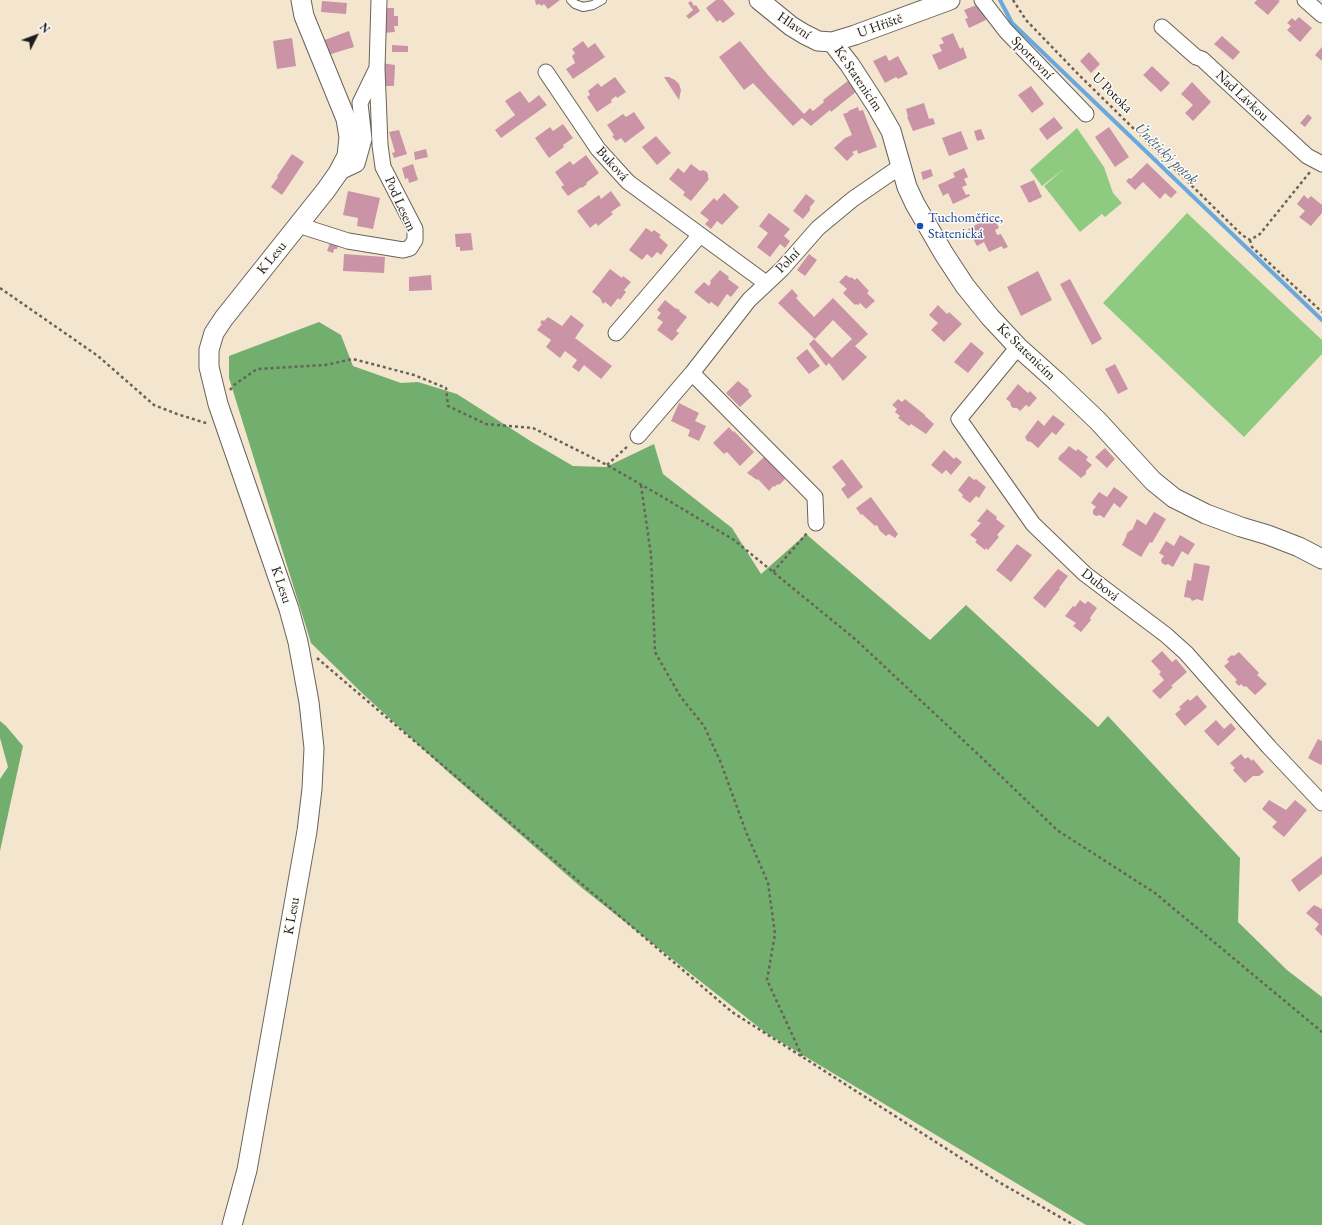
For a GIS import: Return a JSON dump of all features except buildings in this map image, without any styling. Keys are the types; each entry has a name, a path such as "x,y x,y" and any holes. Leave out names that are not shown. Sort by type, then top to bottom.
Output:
{"street":[{"name":"K Lesu","path":"232,1225 247,1170 307,831 312,789 314,748 309,702 298,642 289,609 218,404 209,367 209,350 214,334 224,318 338,173 347,156 349,137 346,119 304,16 301,0"},
{"name":"Pod Lesem","path":"298,225 348,241 403,250 410,248 415,240 415,229 384,167 380,145 377,68 380,0"},
{"name":"Hlavní","path":"759,0 790,26 818,41 832,42"},
{"name":"Sportovní","path":"982,0 1006,31 1086,114"},
{"name":"U Hřiště","path":"832,42 855,35 942,1"},
{"name":"Nad Lávkou","path":"1162,27 1196,57 1202,59 1307,156 1320,163"},
{"name":"Ke Statenicím","path":"832,42 872,98 890,131 907,187 915,204 965,286 990,317 1018,347 1098,421 1153,481 1174,498 1206,514 1299,546 1322,559"},
{"name":"Pod Lesem","path":"338,173 357,164 364,139 360,102 377,68"},
{"name":"Buková","path":"546,72 598,149 628,182 766,283"},
{"name":"Polní","path":"638,436 692,373 749,300 782,269 818,228 853,199 901,166"},
{"path":"616,333 700,235"},
{"name":"Dubová","path":"1018,347 959,420 1033,524 1085,574 1166,635 1186,653 1269,747 1322,803"},
{"path":"692,373 815,497 816,523"}],"lane":[{"path":"570,0 583,7 593,5 602,0"}],"path":[{"name":"U Potoka","path":"1013,0 1026,20 1079,74 1242,235 1250,240 1252,247 1322,312"},
{"path":"1250,240 1260,234 1320,163"},
{"path":"0,288 98,356 154,404 200,422 227,428"},
{"path":"218,404 234,385 257,369 325,365 353,359 414,375 446,388 448,406 486,424 533,428 607,465 734,540 855,639 1057,830 1155,893 1322,1032"},
{"path":"607,465 638,436"},
{"path":"641,485 651,555 655,652 680,696 704,726 722,763 746,832 768,882 776,934 767,980 802,1057"},
{"path":"773,572 816,523"},
{"path":"316,658 732,1012 997,1181 1074,1225"}],"green space":[{"path":"1077,128 1104,167 1113,193 1122,203 1105,217 1102,214 1080,232 1044,186 1065,168 1042,186 1030,170"},
{"path":"1187,213 1322,340 1322,354 1244,437 1103,303"},
{"path":"319,322 341,335 353,366 401,383 418,382 457,394 532,442 573,466 606,467 654,444 663,474 732,528 761,574 806,534 930,640 966,605 1098,727 1108,716 1240,858 1238,922 1287,970 1322,997 1322,1225 1086,1225 766,1033 582,888 447,771 363,694 311,643 229,378 229,356"},
{"path":"0,721 23,746 0,851 0,779 8,767 0,738"}],"waterway":[{"name":"Únětický potok","path":"1000,0 1012,23 1322,320"}],"place":[{"name":"Tuchoměřice, Statenická","path":"920,226"}]}
